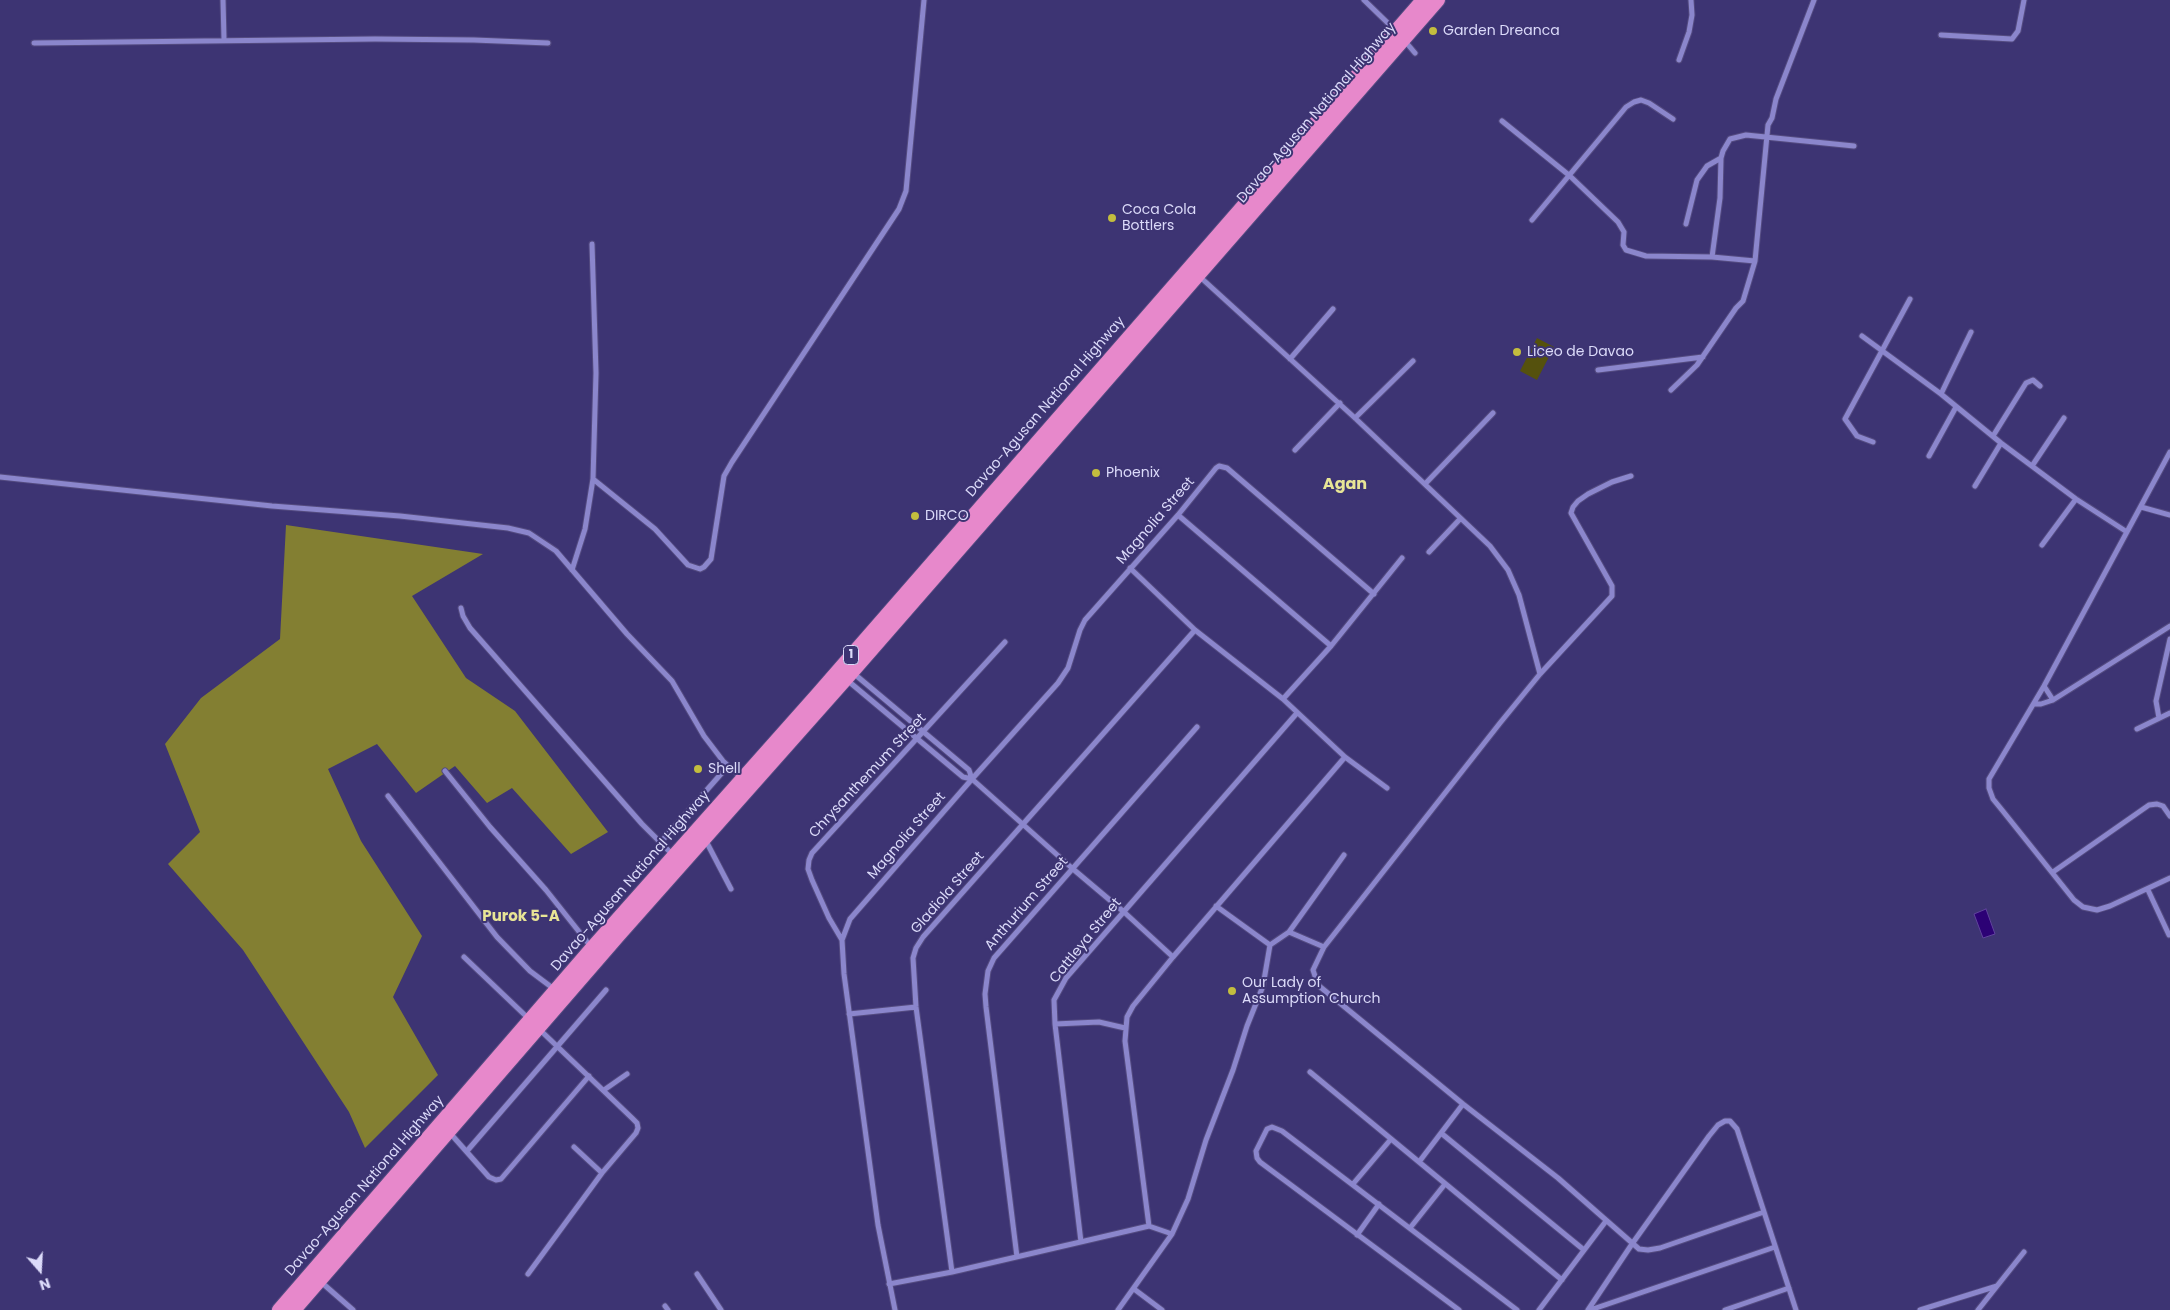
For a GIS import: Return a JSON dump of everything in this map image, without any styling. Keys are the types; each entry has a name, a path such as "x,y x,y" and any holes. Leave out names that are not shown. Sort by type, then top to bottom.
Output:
{"highway":[{"name":"Davao-Agusan National Highway","path":"1400,35 1423,0"},
{"name":"Davao-Agusan National Highway","path":"279,1310 316,1277 449,1132 534,1024 556,990 592,948 673,856 746,783 845,672 1400,35 1438,0"},
{"name":"Davao-Agusan National Highway","path":"294,1310 316,1277 534,1024 705,839 746,783"}],"street":[{"path":"223,0 224,40"},
{"path":"593,479 655,529 688,566 700,569 708,563 724,476 898,208 906,191 924,0"},
{"path":"1364,0 1416,53"},
{"path":"1679,60 1685,47 1692,15 1690,0"},
{"path":"1671,390 1703,357 1736,308 1743,301 1755,261 1768,125 1772,118 1776,98 1814,0"},
{"path":"1942,35 2012,39 2018,31 2024,0"},
{"path":"34,43 224,40 464,40 548,43"},
{"path":"1532,220 1560,183 1570,176 1626,107 1641,100 1649,103 1673,119"},
{"path":"1502,121 1570,176 1618,222 1624,232 1623,245 1626,250 1646,256 1712,257 1755,261"},
{"path":"1712,257 1720,198 1721,158 1730,139 1746,135 1854,146"},
{"path":"1686,224 1696,180 1707,166 1721,158"},
{"path":"572,570 585,529 593,479 596,373 592,244"},
{"path":"1194,271 1340,403 1490,546 1511,576 1527,620 1540,674"},
{"path":"1873,442 1857,436 1845,419 1910,299"},
{"path":"1290,359 1333,309"},
{"path":"1941,394 1971,332"},
{"path":"1862,336 1941,394 2001,443 2076,499 2127,532"},
{"path":"1598,370 1703,357"},
{"path":"1355,418 1413,361"},
{"path":"1993,436 2026,383 2032,380 2040,386"},
{"path":"1294,450 1340,403"},
{"path":"1929,456 1956,406"},
{"path":"1424,484 1493,413"},
{"path":"2032,466 2064,418"},
{"path":"1975,486 2001,443"},
{"path":"2170,452 2044,686 1989,779 1989,788 1998,804 2074,900 2082,907 2096,910 2110,906 2148,890 2170,878"},
{"name":"Magnolia Street","path":"895,1310 877,1217 849,1014 842,940 850,919 1058,684 1070,663 1085,620 1219,466 1227,468 1374,594"},
{"path":"1631,476 1599,488 1578,501 1572,508 1572,517 1607,575 1614,591 1608,601 1540,674 1324,947 1313,970 1318,985 1463,1104 1558,1178 1639,1249 1660,1248 1764,1212"},
{"path":"0,477 508,528 529,533 556,551 627,634 672,681 704,736 728,766 746,783"},
{"path":"2042,545 2076,499"},
{"path":"2141,507 2170,515"},
{"path":"1178,515 1332,646"},
{"path":"1429,552 1460,519"},
{"path":"1283,699 1332,646 1402,558"},
{"path":"1130,568 1195,630 1283,699 1345,757 1387,788"},
{"path":"461,608 470,628 673,856"},
{"path":"2034,704 2053,700 2170,626"},
{"name":"Gladiola Street","path":"952,1272 916,1007 913,958 919,943 1195,630"},
{"path":"2159,718 2156,701 2170,638"},
{"name":"Chrysanthemum Street","path":"842,940 829,918 808,869 812,853 918,740 1006,642"},
{"path":"845,672 969,770 972,779"},
{"path":"845,672 918,740 963,777 972,779 1173,957"},
{"path":"2044,686 2053,700"},
{"path":"2138,728 2170,712"},
{"name":"Cattleya Street","path":"1081,1242 1055,1024 1054,1000 1060,988 1124,912 1297,713"},
{"name":"Anthurium Street","path":"1017,1257 986,1007 988,971 994,958 1196,728"},
{"path":"1149,1226 1135,1130 1125,1028 1127,1017 1132,1006 1173,957 1345,757"},
{"path":"660,843 728,766"},
{"path":"446,771 490,828 546,890 592,948"},
{"path":"388,796 433,856 507,948 530,971 556,990"},
{"path":"2053,872 2149,805 2157,804 2163,806 2170,816"},
{"path":"705,839 730,889"},
{"path":"1118,1310 1172,1234 1188,1199 1206,1140 1263,986 1270,945 1288,932 1344,855"},
{"path":"2148,890 2169,935"},
{"path":"1216,906 1270,945"},
{"path":"1288,932 1324,947"},
{"path":"464,957 637,1123 636,1134 602,1173 528,1274"},
{"path":"466,1151 606,990"},
{"path":"849,1014 916,1007"},
{"path":"1055,1024 1099,1022 1125,1028"},
{"path":"1310,1072 1562,1280"},
{"path":"604,1090 627,1074"},
{"path":"449,1132 489,1177 496,1180 501,1179 589,1076"},
{"path":"1418,1162 1463,1104"},
{"path":"1589,1310 1632,1244 1714,1130 1725,1121 1730,1121 1737,1129 1796,1310"},
{"path":"1459,1310 1264,1166 1257,1158 1256,1150 1267,1129 1277,1128 1517,1310"},
{"path":"1441,1132 1584,1250"},
{"path":"1353,1184 1390,1138"},
{"path":"574,1147 602,1173"},
{"path":"1410,1228 1445,1184"},
{"path":"1357,1235 1379,1204"},
{"path":"1539,1310 1606,1221"},
{"path":"889,1284 952,1272 1149,1226 1172,1234"},
{"path":"1589,1310 1775,1247"},
{"path":"1978,1310 2024,1252"},
{"path":"697,1274 721,1310"},
{"path":"316,1277 353,1310"},
{"path":"1920,1310 1997,1286"},
{"path":"1725,1310 1788,1288"},
{"path":"1134,1289 1162,1310"}],"shaded area":[{"path":"1537,338 1554,347 1537,380 1520,371"},
{"path":"286,525 483,554 412,596 466,678 515,711 608,832 571,854 512,788 487,803 455,766 416,793 377,744 328,769 361,841 422,936 393,997 438,1075 365,1148 349,1112 243,950 168,864 200,832 165,744 201,698 280,639"},
{"path":"1986,909 1995,934 1983,938 1974,914"}],"place":[{"name":"Garden Dreanca","path":"1433,31"},
{"name":"Coca Cola Bottlers","path":"1112,218"},
{"name":"Liceo de Davao","path":"1517,352"},
{"name":"Phoenix","path":"1096,473"},
{"name":"DIRCO","path":"915,516"},
{"name":"Shell","path":"698,769"},
{"name":"Our Lady of Assumption Church","path":"1232,991"}],"district":[{"name":"Agan","path":"1345,485"},
{"name":"Purok 5-A","path":"521,917"}]}
